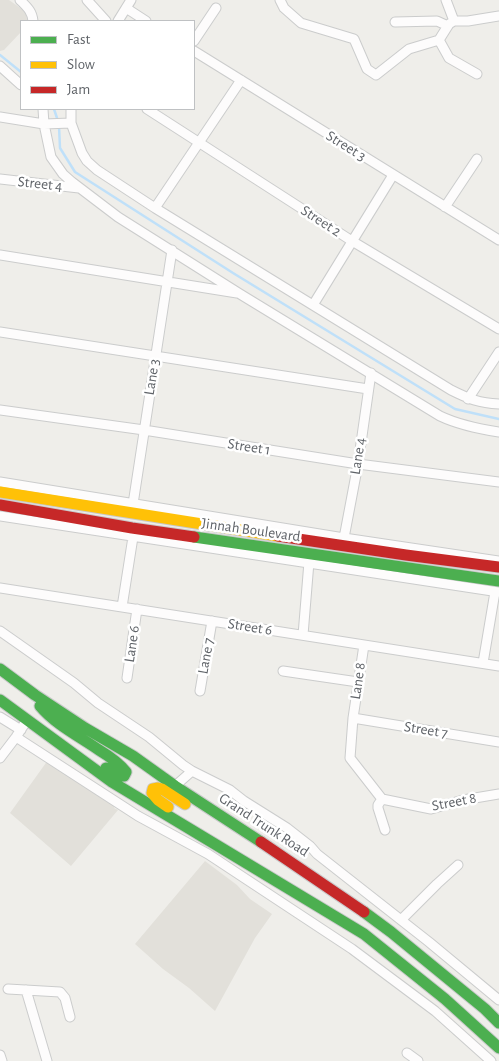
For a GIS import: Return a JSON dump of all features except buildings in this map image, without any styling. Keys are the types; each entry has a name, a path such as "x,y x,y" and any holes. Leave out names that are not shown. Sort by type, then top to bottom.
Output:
{"main road":[{"name":"Jinnah Boulevard","path":"0,492 81,500 193,523 443,556 499,567"},
{"name":"Jinnah Boulevard","path":"0,506 79,524 132,528 315,554 498,588"},
{"path":"190,537 193,523"},
{"name":"Grand Trunk Road","path":"0,669 85,728 133,756 342,896 391,932 485,1009 499,1023"},
{"path":"21,684 56,722 125,768 126,773 124,776 114,774 64,741 23,727"},
{"path":"0,700 23,727 364,934 445,999 499,1048"},
{"path":"228,851 158,800 152,792 153,790 162,789 193,809 280,854"}],"street":[{"path":"20,0 30,9 33,20"},
{"path":"87,0 105,20"},
{"path":"119,20 131,0"},
{"path":"280,0 284,8 301,23 354,38 367,69 376,75 409,49 439,40 451,23 446,0"},
{"path":"126,8 144,20"},
{"path":"195,40 216,8"},
{"path":"395,22 437,21 451,23 499,16"},
{"path":"439,40 449,58 476,74"},
{"name":"Street 3","path":"195,52 499,240"},
{"path":"0,66 20,84"},
{"path":"156,208 240,80"},
{"path":"43,110 51,157 63,174 118,217 440,416 450,421 499,432"},
{"path":"71,110 68,123 82,153 87,161 97,170 451,390 468,399 483,403 499,404"},
{"name":"Street 2","path":"149,110 352,241 499,329"},
{"path":"0,117 47,124 68,123"},
{"path":"445,207 477,158"},
{"path":"313,305 393,175"},
{"name":"Street 4","path":"0,179 80,188"},
{"name":"Lane 3","path":"132,504 172,250"},
{"path":"0,255 240,294"},
{"path":"0,332 368,390"},
{"path":"468,399 499,352"},
{"name":"Lane 4","path":"344,538 358,464 371,373"},
{"name":"Street 1","path":"0,410 144,430 358,464 499,482"},
{"path":"0,482 81,500 132,504 443,556 499,561"},
{"path":"0,516 79,524 133,537 440,578"},
{"path":"122,607 133,537"},
{"path":"303,635 309,562"},
{"name":"Street 6","path":"0,588 499,666"},
{"path":"483,663 498,588"},
{"name":"Lane 6","path":"127,678 136,609"},
{"name":"Lane 7","path":"200,691 212,621"},
{"path":"0,630 192,771 230,790 287,828 499,1000"},
{"name":"Lane 8","path":"353,718 364,645"},
{"path":"283,671 358,682"},
{"path":"0,717 23,727 138,816 208,854 352,950 435,1011 490,1061"},
{"path":"353,718 350,758 382,799 378,808 385,830"},
{"name":"Street 7","path":"353,718 499,742"},
{"path":"0,758 23,727"},
{"path":"176,786 192,771"},
{"name":"Street 8","path":"382,799 431,809 463,800 499,794"},
{"path":"401,920 458,865"},
{"path":"8,989 60,992 65,998 70,1017"},
{"path":"26,990 46,1061"},
{"path":"435,1011 445,999"},
{"path":"408,1053 418,1061"},
{"path":"0,1055 2,1061"}],"shaded area":[{"path":"0,0 9,0 26,12 27,20 20,20 20,33 4,50 0,51"},
{"path":"48,760 116,804 114,808 118,810 71,866 10,813"},
{"path":"205,861 237,885 250,899 272,914 255,938 215,1011 135,944"}],"waterway":[{"path":"0,55 20,71"},
{"path":"54,110 58,121"},
{"path":"59,126 60,148 75,172 233,273 455,409 499,419"}],"traffic: fast":[{"path":"194,537 499,581"},
{"path":"0,669 35,695 85,728 133,756 261,842"},
{"path":"0,700 112,782 364,934 445,999 499,1048"},
{"path":"40,706 60,725 110,757 126,772 124,776 117,775 106,768"},
{"path":"364,912 485,1009 499,1023"}],"traffic: slow":[{"path":"0,492 278,536"},
{"path":"168,807 152,793 153,789 162,789 185,804"}],"traffic: jam":[{"path":"0,505 194,537"},
{"path":"278,536 499,567"},
{"path":"261,842 364,912"}]}
